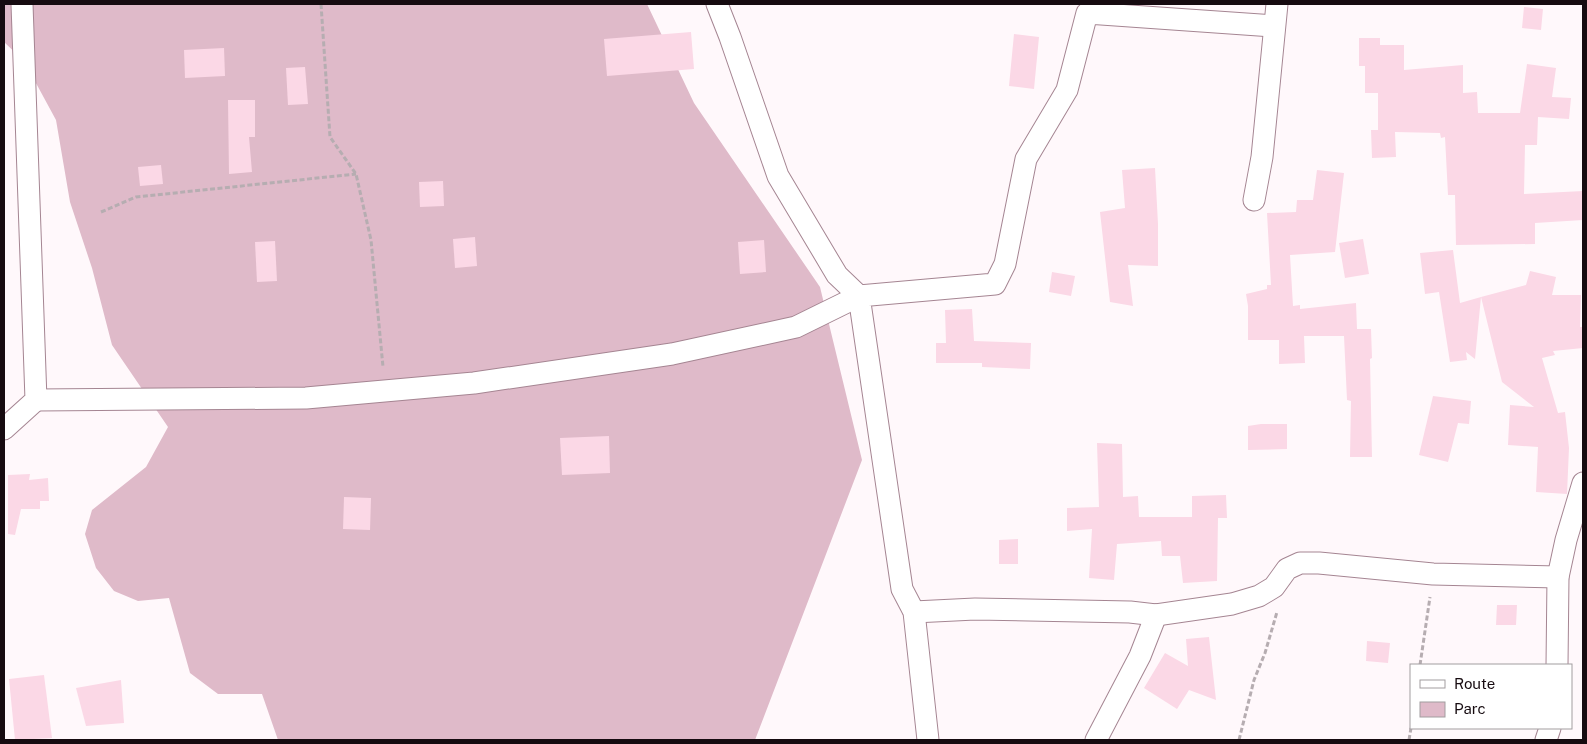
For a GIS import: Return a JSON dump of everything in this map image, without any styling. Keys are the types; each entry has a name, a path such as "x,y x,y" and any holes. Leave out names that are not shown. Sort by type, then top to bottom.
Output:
{"street":[{"path":"22,4 36,400"},
{"path":"717,4 778,176 837,275 859,296 902,589 914,612 928,740"},
{"path":"1254,200 1262,157 1277,4"},
{"path":"4,429 36,400 306,398 474,383 672,354 796,327 859,296 995,284 1005,264 1026,160 1067,90 1087,13 1274,26"},
{"path":"1557,664 1558,576 1566,540 1583,483"},
{"path":"914,612 984,609 1130,612 1156,615 1232,604 1259,596 1274,587 1287,570 1300,563 1319,563 1434,574 1558,576"},
{"path":"1096,740 1140,656 1156,615"}],"path":[{"path":"321,4 330,137 356,174 371,240 386,391"},
{"path":"101,212 136,197 356,174"},
{"path":"1420,664 1434,574"},
{"path":"1239,740 1254,680 1265,653 1280,605 1274,587"}],"green space":[{"path":"4,4 647,4 694,103 820,287 862,460 755,740 278,740 262,694 218,694 190,673 169,598 138,601 114,591 96,568 85,534 92,510 146,467 168,427 112,345 92,268 70,202 56,120 24,61 4,42"}],"building":[{"path":"1524,7 1543,9 1541,30 1522,28"},
{"path":"691,32 694,69 607,76 604,39"},
{"path":"1014,34 1039,37 1034,89 1009,86"},
{"path":"1359,38 1380,38 1380,45 1404,45 1404,70 1463,65 1463,93 1477,92 1478,113 1520,113 1527,64 1556,68 1552,97 1571,98 1569,119 1538,117 1537,145 1525,145 1524,194 1583,191 1583,220 1535,223 1535,244 1456,245 1455,195 1448,195 1445,137 1441,138 1440,133 1395,132 1396,157 1372,158 1371,130 1378,130 1378,93 1365,93 1365,66 1359,66"},
{"path":"224,48 225,76 185,78 184,50"},
{"path":"305,67 308,104 288,105 286,68"},
{"path":"228,100 255,100 255,137 249,137 252,172 229,174"},
{"path":"161,165 163,184 140,186 138,167"},
{"path":"1155,168 1158,266 1128,265 1133,306 1110,302 1100,212 1125,208 1122,170"},
{"path":"1317,170 1344,173 1335,252 1290,255 1293,306 1300,305 1300,309 1356,303 1357,329 1371,329 1372,457 1350,457 1351,401 1347,400 1344,336 1304,336 1305,363 1279,364 1279,340 1248,340 1246,294 1267,289 1267,285 1271,285 1267,213 1296,212 1297,200 1313,200"},
{"path":"443,181 444,206 420,207 419,182"},
{"path":"475,237 477,266 455,268 453,239"},
{"path":"1363,239 1369,274 1345,278 1339,243"},
{"path":"764,240 766,272 740,274 738,242"},
{"path":"275,241 277,281 257,282 255,242"},
{"path":"1453,250 1460,303 1481,297 1475,359 1466,352 1467,360 1450,362 1439,292 1425,294 1420,253"},
{"path":"1530,271 1556,277 1552,295 1581,295 1580,327 1583,327 1583,348 1553,351 1555,355 1542,358 1558,413 1565,412 1569,448 1567,494 1536,492 1538,447 1508,445 1510,405 1534,407 1502,382 1481,297 1526,285"},
{"path":"1052,272 1075,276 1071,296 1049,292"},
{"path":"972,309 974,341 1031,343 1030,369 982,367 982,363 936,363 936,343 946,343 945,310"},
{"path":"1433,396 1471,401 1469,424 1458,423 1448,462 1419,455"},
{"path":"1287,424 1287,449 1248,450 1248,426"},
{"path":"609,436 610,473 562,475 560,438"},
{"path":"1097,443 1122,444 1123,497 1138,496 1139,517 1192,517 1192,496 1226,495 1227,518 1218,518 1217,581 1183,583 1180,556 1162,556 1161,541 1117,544 1114,580 1089,578 1092,529 1067,531 1067,508 1099,507"},
{"path":"30,474 29,480 48,478 49,501 40,501 40,509 21,509 15,535 8,534 8,475"},
{"path":"344,497 371,498 370,530 343,529"},
{"path":"1018,539 1018,564 999,564 999,540"},
{"path":"1497,605 1517,605 1516,625 1496,625"},
{"path":"1209,637 1216,700 1189,690 1177,709 1144,688 1165,653 1188,666 1186,639"},
{"path":"1367,641 1390,643 1388,663 1366,661"},
{"path":"44,675 52,738 15,740 9,679"},
{"path":"121,680 124,723 86,726 76,688"}]}
